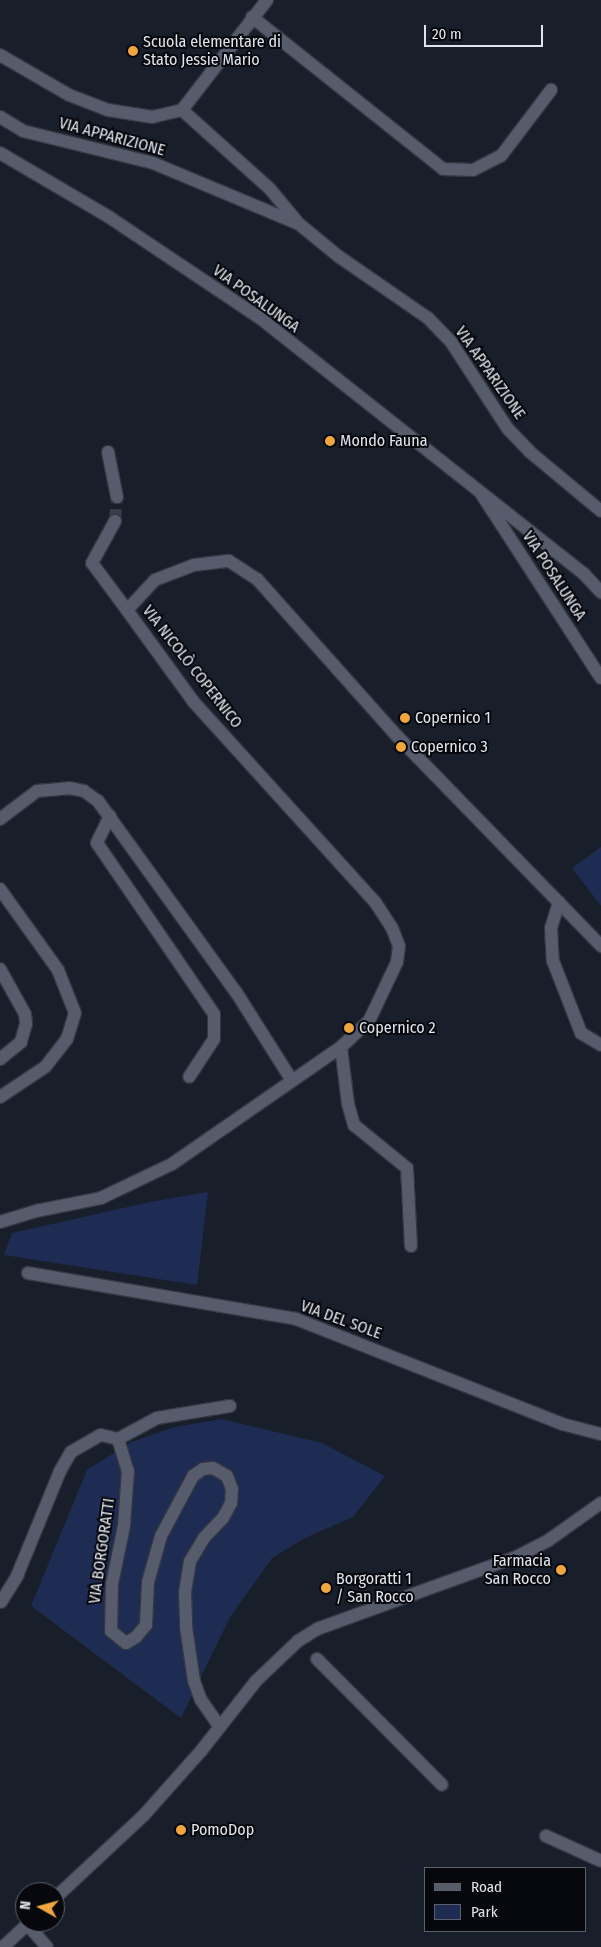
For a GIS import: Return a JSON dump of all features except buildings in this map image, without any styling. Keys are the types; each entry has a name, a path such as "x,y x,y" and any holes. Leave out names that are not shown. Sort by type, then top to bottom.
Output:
{"street":[{"path":"182,110 267,0"},
{"path":"252,17 444,169 473,170 501,156 551,90"},
{"name":"VIA APPARIZIONE","path":"0,55 69,95 108,110 152,117 182,110 270,188 298,224 338,256 428,318 452,342 508,429 530,452 601,511"},
{"name":"VIA APPARIZIONE","path":"0,118 23,131 153,163 298,224"},
{"name":"VIA POSALUNGA","path":"0,153 109,217 260,318 584,574 601,592"},
{"path":"108,452 117,497"},
{"name":"VIA POSALUNGA","path":"480,491 601,678"},
{"path":"115,521 92,563 127,610"},
{"name":"VIA NICOLÒ COPERNICO","path":"0,1222 101,1198 163,1168 241,1118 290,1079 341,1047 369,1021 397,962 399,946 392,928 375,902 194,701 127,610 155,580 194,565 229,562 257,579 397,736 515,861 559,902 601,946"},
{"path":"0,819 37,791 69,788 84,791 110,816 236,992 290,1079"},
{"path":"110,816 97,843 214,1014 214,1040 188,1077"},
{"path":"0,889 58,970 76,1013 67,1040 45,1067 0,1097"},
{"path":"559,902 551,928 553,961 581,1033 601,1044"},
{"path":"0,969 25,1014 26,1024 21,1042 0,1059"},
{"path":"341,1047 348,1104 354,1125 407,1168 411,1246"},
{"name":"VIA DEL SOLE","path":"28,1273 296,1320 562,1424 601,1434"},
{"path":"0,1602 17,1576 71,1452 101,1435 118,1439 157,1418 230,1406"},
{"name":"VIA BORGORATTI","path":"118,1439 128,1471 124,1526 112,1584 109,1614 111,1631 126,1643 136,1637 146,1625 148,1582 161,1536 193,1476 203,1469 213,1468 226,1476 232,1489 230,1503 223,1518 204,1538 190,1561 185,1592 186,1627 194,1681 201,1700 220,1727"},
{"path":"65,1889 144,1815 274,1661 317,1629 516,1557 549,1540 601,1503"},
{"path":"317,1659 442,1785"},
{"path":"546,1836 601,1861"},
{"path":"3,1947 19,1932"},
{"path":"36,1932 47,1947"}],"green space":[{"path":"601,847 601,906 572,868"},
{"path":"208,1192 197,1285 4,1255 12,1233 150,1202"},
{"path":"222,1419 322,1443 385,1476 353,1517 305,1538 272,1558 230,1617 181,1718 31,1606 87,1470 131,1442 175,1427"}],"tunnel":[{"path":"115,521 117,497"}],"place":[{"name":"Scuola elementare di Stato Jessie Mario","path":"133,51"},
{"name":"Mondo Fauna","path":"330,441"},
{"name":"Copernico 1","path":"405,718"},
{"name":"Copernico 3","path":"401,747"},
{"name":"Copernico 2","path":"349,1028"},
{"name":"Farmacia San Rocco","path":"561,1570"},
{"name":"Borgoratti 1 / San Rocco","path":"326,1588"},
{"name":"PomoDop","path":"181,1830"}]}
